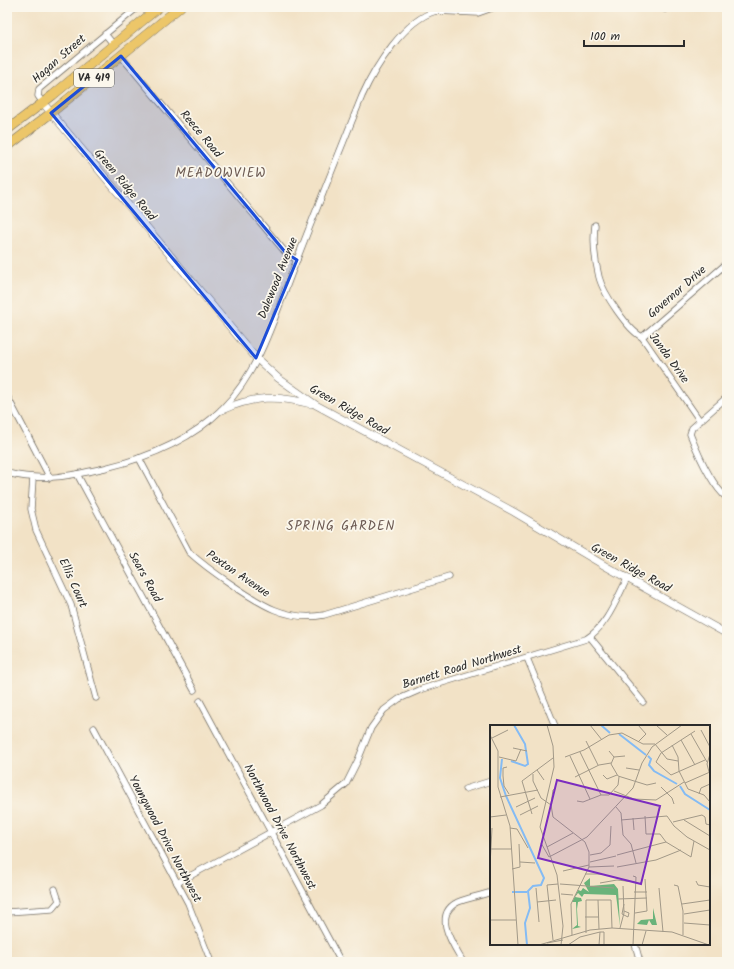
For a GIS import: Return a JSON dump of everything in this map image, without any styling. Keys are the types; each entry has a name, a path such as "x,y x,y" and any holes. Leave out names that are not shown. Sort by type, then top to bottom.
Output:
{"main road":[{"name":"VA 419","path":"7,130 43,103 159,7"},
{"name":"VA 419","path":"7,147 51,113 180,7"}],"street":[{"name":"Hagan Street","path":"43,103 38,96 38,90 138,7"},
{"name":"Dalewood Avenue","path":"7,473 32,478 50,478 77,474 139,458 165,448 193,432 222,410 242,384 266,339 362,96 377,68 393,46 411,26 430,13 436,11 478,13 495,7"},
{"name":"Hagan Street","path":"105,34 114,45"},
{"name":"Reece Road","path":"121,56 286,253 297,260"},
{"name":"Green Ridge Road","path":"43,103 256,358 290,387 316,406 514,512 627,579 727,634"},
{"name":"Janda Drive","path":"595,225 594,241 601,282 631,328 642,337 700,420"},
{"name":"Governor Drive","path":"642,337 727,263"},
{"path":"7,396 50,478"},
{"path":"222,410 243,402 266,397 297,400 316,406"},
{"path":"727,397 700,420 692,428 690,434 713,481 727,498"},
{"name":"Pexton Avenue","path":"139,458 189,552 200,563 260,604 275,610 311,618 449,578"},
{"name":"Sears Road","path":"77,474 194,690"},
{"name":"Ellis Court","path":"32,478 31,509 36,530 71,605 96,698"},
{"name":"Barnett Road Northwest","path":"177,883 321,805 342,788 353,773 371,728 384,710 395,701 422,689 578,643 590,638 605,622 627,579"},
{"path":"590,638 643,702"},
{"path":"526,658 555,725"},
{"name":"Northwood Drive Northwest","path":"200,702 341,962"},
{"name":"Youngwood Drive Northwest","path":"94,728 177,883 197,926 210,962"},
{"path":"465,789 490,781"},
{"path":"7,912 52,909 59,902 55,889"},
{"path":"464,962 445,926 446,915 458,902 490,892"},
{"path":"635,945 640,962"}],"highlighted area":[{"path":"121,56 286,253 297,260 256,358 199,290 51,113"}],"district":[{"name":"MEADOWVIEW","path":"221,173"},
{"name":"SPRING GARDEN","path":"341,526"}]}
